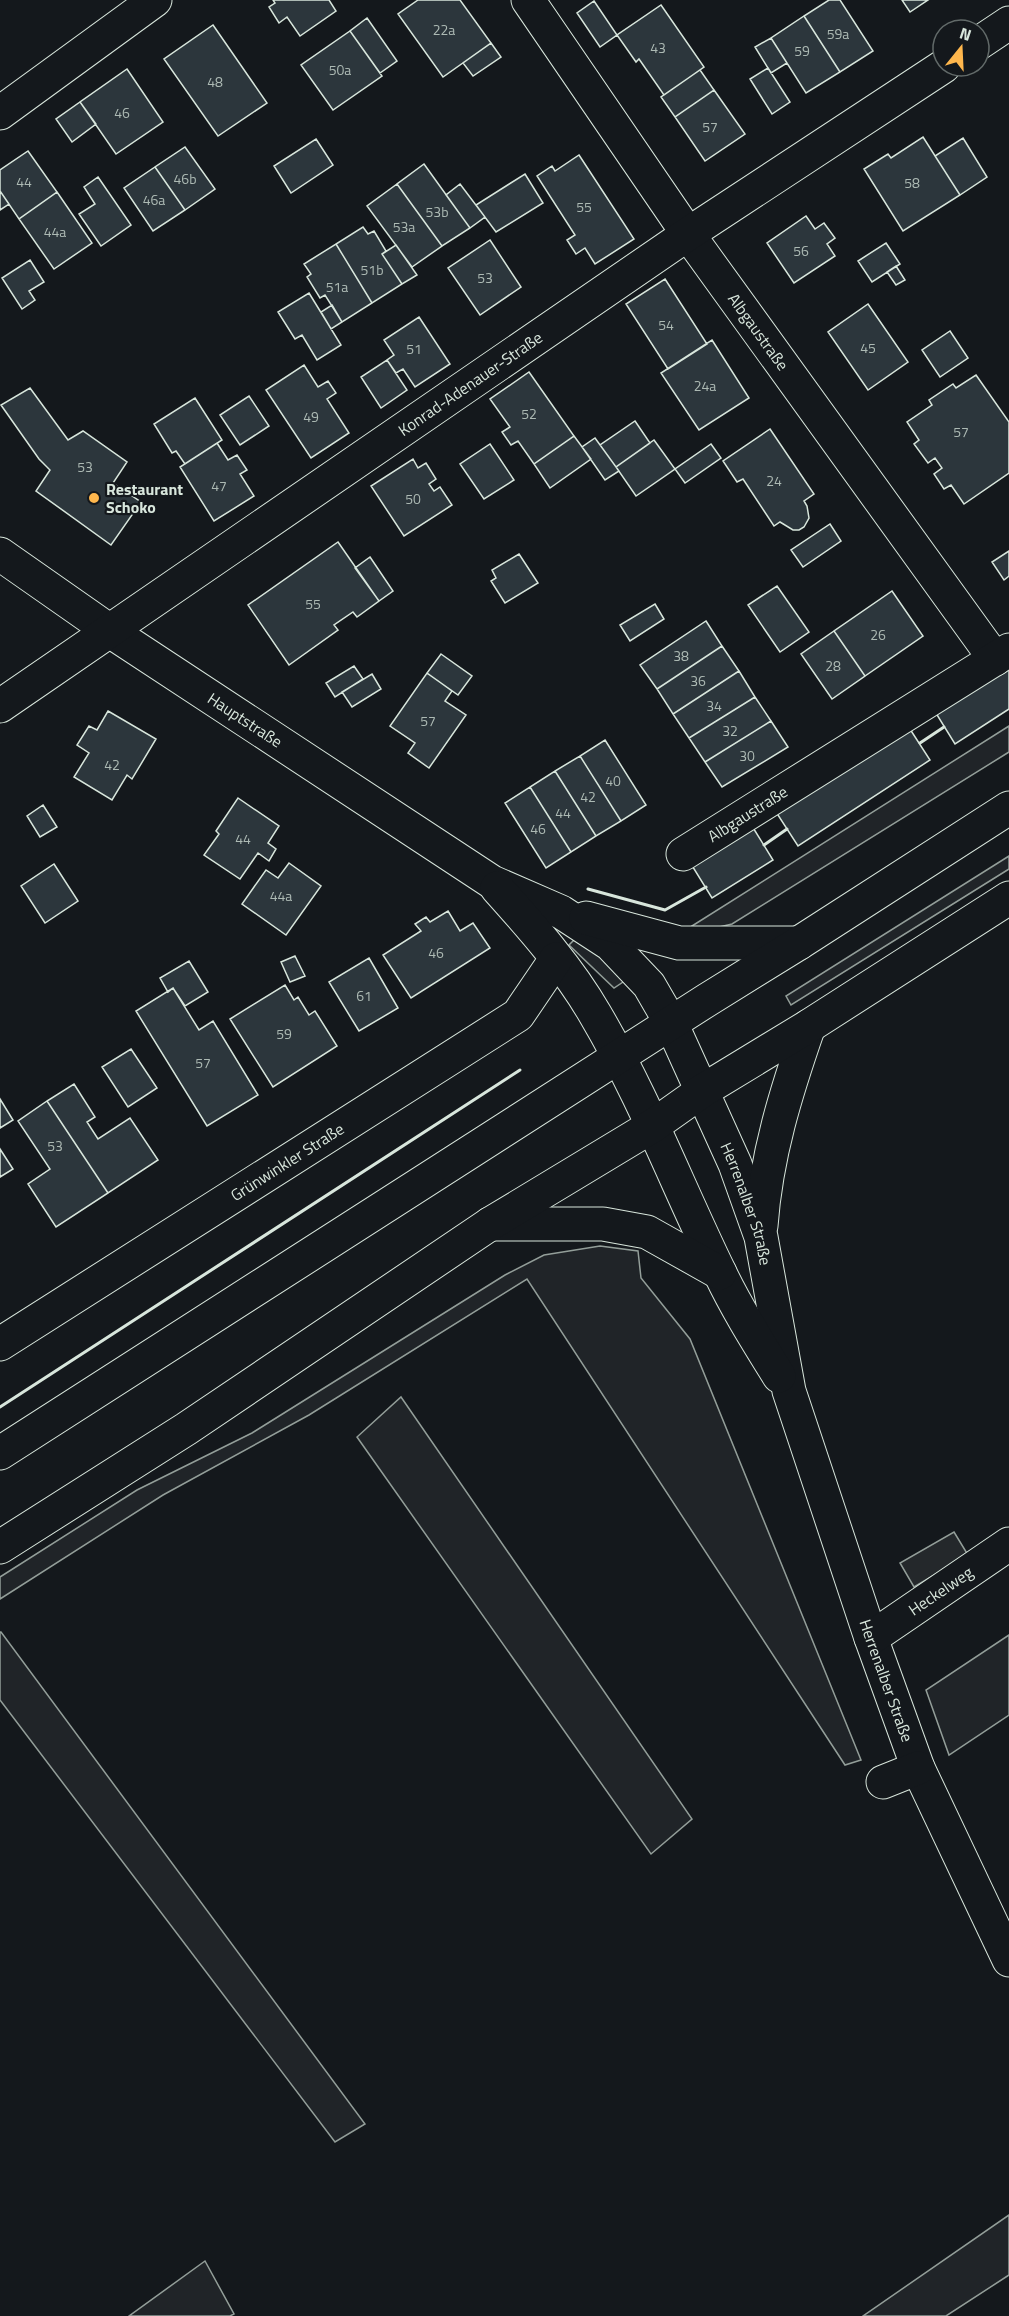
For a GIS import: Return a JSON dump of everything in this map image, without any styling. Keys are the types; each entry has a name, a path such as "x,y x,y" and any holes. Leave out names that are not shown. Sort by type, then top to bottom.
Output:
{"street":[{"path":"0,113 155,0"},
{"name":"Albgaustraße","path":"528,0 688,234 1002,654 682,854"},
{"path":"991,35 1009,23"},
{"name":"Konrad-Adenauer-Straße","path":"0,706 688,234 931,75"},
{"name":"Hauptstraße","path":"0,554 110,631 492,882 561,912 610,944 649,985 671,1023"},
{"path":"0,1453 1009,808"},
{"name":"Hauptstraße","path":"492,882 523,916 594,1012 654,1125"},
{"path":"0,1547 186,1429 490,1224 654,1125 702,1091 809,1026 1009,898"},
{"path":"561,912 679,943 799,943"},
{"name":"Grünwinkler Straße","path":"0,1344 518,1015 556,959"},
{"name":"Herrenalber Straße","path":"671,1023 735,1164 760,1237 789,1391 871,1638 918,1768 1009,1960"},
{"path":"760,1237 763,1196 772,1144 787,1087 809,1026"},
{"name":"Herrenalber Straße","path":"654,1125 720,1274 744,1320 789,1391"},
{"path":"490,1224 603,1224 647,1232 720,1274"},
{"name":"Heckelweg","path":"871,1638 1009,1544"},
{"path":"883,1782 918,1768"}],"shaded area":[{"path":"1009,726 1009,752 732,924 698,932 692,926"},
{"path":"1009,856 1009,869 791,1005 786,996"},
{"path":"576,938 629,978 614,988 569,945"},
{"path":"600,1246 638,1251 641,1278 690,1339 861,1760 845,1765 527,1279 309,1415 163,1495 0,1599 0,1577 137,1490 252,1433 505,1275 544,1255"},
{"path":"401,1397 692,1819 651,1854 357,1437"},
{"path":"954,1532 968,1555 914,1587 900,1563"},
{"path":"0,1632 365,2124 335,2142 0,1700"},
{"path":"1009,1635 1009,1715 949,1755 926,1690"},
{"path":"1009,2215 1009,2275 946,2316 863,2316"},
{"path":"205,2261 234,2314 230,2316 129,2316"}],"building":[{"path":"273,0 329,0 336,11 300,36 287,17 279,23 269,7 275,3"},
{"path":"418,0 460,0 491,43 443,77 398,14"},
{"path":"829,0 840,0 873,51 840,72 804,16"},
{"path":"902,0 928,0 910,12"},
{"path":"594,1 617,35 600,47 577,13"},
{"path":"661,5 704,67 664,95 639,59 636,62 617,35"},
{"path":"804,16 840,72 806,93 771,38"},
{"path":"367,18 397,61 380,73 350,31"},
{"path":"213,25 267,103 218,136 164,59"},
{"path":"350,31 382,76 333,110 301,65"},
{"path":"771,38 787,63 771,73 755,47"},
{"path":"491,43 501,57 473,76 463,63"},
{"path":"768,68 790,102 772,114 750,79"},
{"path":"127,69 163,122 116,154 80,102"},
{"path":"700,70 714,90 675,117 661,97"},
{"path":"714,90 745,134 705,161 675,117"},
{"path":"80,102 96,124 72,142 56,119"},
{"path":"923,137 960,195 903,231 864,169 888,154 891,158"},
{"path":"963,138 987,177 960,195 935,156"},
{"path":"316,139 333,165 291,193 274,166"},
{"path":"185,147 215,189 185,210 155,167"},
{"path":"28,151 57,192 19,219 0,191 0,170"},
{"path":"579,155 634,239 595,264 585,248 576,254 567,240 575,235 537,176 552,166 555,171"},
{"path":"424,164 470,228 442,246 397,184"},
{"path":"155,167 185,210 153,231 124,188"},
{"path":"525,174 543,203 496,232 476,205"},
{"path":"98,177 131,225 101,246 79,214 95,204 84,187"},
{"path":"397,184 442,246 412,267 367,206"},
{"path":"460,184 485,217 470,228 446,195"},
{"path":"0,191 9,204 0,210"},
{"path":"57,192 92,243 54,269 19,219"},
{"path":"806,216 815,229 824,223 835,238 827,244 835,256 794,283 767,243"},
{"path":"363,227 368,234 374,231 386,251 382,254 402,284 372,303 336,244"},
{"path":"490,240 521,287 480,315 448,268"},
{"path":"886,243 900,264 872,282 858,261"},
{"path":"336,244 372,303 342,322 325,295 320,298 307,277 311,274 304,264"},
{"path":"396,245 417,275 402,284 382,254"},
{"path":"30,260 44,282 29,291 35,300 22,309 2,278"},
{"path":"896,266 905,280 896,285 887,272"},
{"path":"665,279 707,344 668,369 626,304"},
{"path":"309,293 341,345 317,360 302,335 295,339 278,312"},
{"path":"868,304 908,362 868,390 828,332"},
{"path":"332,305 342,322 331,329 321,312"},
{"path":"419,317 450,364 415,387 403,369 396,373 387,360 394,355 384,340"},
{"path":"950,331 968,358 940,377 922,350"},
{"path":"712,340 749,398 699,430 661,373"},
{"path":"387,360 407,390 381,408 361,377"},
{"path":"304,365 318,387 328,381 336,393 327,399 349,433 311,458 266,390"},
{"path":"529,372 574,436 534,464 518,441 511,445 502,432 510,427 490,399"},
{"path":"976,375 1009,422 1009,473 964,504 951,485 944,489 934,474 942,468 935,458 928,463 914,444 919,440 907,422 932,405 929,400 953,384 956,388"},
{"path":"30,388 68,440 83,431 127,462 113,483 141,502 111,545 36,491 50,470 39,459 1,405"},
{"path":"249,396 269,426 240,445 220,415"},
{"path":"195,398 222,440 185,464 176,451 172,453 154,424"},
{"path":"635,421 650,443 616,467 600,445"},
{"path":"770,429 814,494 804,501 809,518 804,527 799,530 793,530 780,522 774,526 743,479 737,482 723,461"},
{"path":"574,436 591,459 550,488 534,464"},
{"path":"595,438 619,471 605,480 582,447"},
{"path":"654,440 675,469 636,496 616,467"},
{"path":"217,443 228,460 237,455 247,470 240,474 254,496 214,521 180,467"},
{"path":"490,444 514,480 484,499 460,464"},
{"path":"711,444 721,458 685,483 675,469"},
{"path":"413,459 418,468 426,463 436,479 429,484 434,491 440,487 452,505 404,536 371,486"},
{"path":"830,524 841,541 803,567 791,550"},
{"path":"338,542 379,601 357,617 353,612 334,625 338,630 289,665 248,605"},
{"path":"1009,551 1009,576 1004,580 992,562"},
{"path":"519,554 538,583 505,603 491,581 496,578 492,570"},
{"path":"370,557 393,591 379,601 355,568"},
{"path":"777,586 809,632 780,652 748,605"},
{"path":"892,591 923,636 865,676 834,631"},
{"path":"655,604 664,619 630,641 620,625"},
{"path":"706,621 722,646 657,689 640,665"},
{"path":"834,631 865,676 832,699 801,654"},
{"path":"722,646 739,671 673,714 657,689"},
{"path":"441,654 472,676 458,695 427,673"},
{"path":"1009,663 1009,709 955,744 934,710"},
{"path":"354,666 363,679 335,697 326,683"},
{"path":"739,671 755,697 689,738 673,714"},
{"path":"427,673 452,691 445,701 466,715 429,768 408,753 415,743 390,726"},
{"path":"372,674 381,689 352,707 342,692"},
{"path":"755,697 771,721 705,762 689,738"},
{"path":"108,711 156,739 132,779 127,775 112,800 74,777 89,753 77,745 89,726 97,730"},
{"path":"771,721 788,747 722,787 705,762"},
{"path":"908,726 930,760 798,846 776,812"},
{"path":"605,740 646,805 621,821 580,756"},
{"path":"580,756 621,821 596,836 555,771"},
{"path":"555,771 596,836 571,852 530,787"},
{"path":"530,787 571,852 546,868 505,803"},
{"path":"238,798 279,826 268,843 276,849 269,861 258,853 240,879 204,855 219,834 216,831"},
{"path":"43,805 57,827 40,837 27,816"},
{"path":"752,826 773,860 712,898 691,864"},
{"path":"289,863 321,886 286,935 242,904 266,870 278,878"},
{"path":"54,864 78,901 45,923 21,886"},
{"path":"448,911 460,931 473,923 490,948 411,998 383,955 421,931 415,924 426,917 430,922"},
{"path":"295,956 305,976 290,982 281,962"},
{"path":"369,958 398,1008 359,1031 329,982"},
{"path":"189,961 208,992 185,1006 173,988 168,992 160,978"},
{"path":"285,985 294,1000 298,997 309,1015 315,1011 337,1046 273,1087 230,1019"},
{"path":"173,988 199,1030 213,1021 258,1095 207,1126 136,1011"},
{"path":"131,1049 157,1088 128,1107 102,1067"},
{"path":"74,1084 95,1117 87,1122 98,1139 130,1118 158,1160 108,1193 47,1101"},
{"path":"0,1099 13,1120 0,1128"},
{"path":"47,1101 108,1193 56,1227 28,1184 50,1169 18,1121"},
{"path":"0,1149 13,1169 0,1177"}],"wall":[{"path":"920,743 944,727"},
{"path":"764,845 787,829"},
{"path":"588,889 665,910 706,887"},
{"path":"0,1407 520,1070"}],"place":[{"name":"Restaurant Schoko","path":"94,498"}]}
